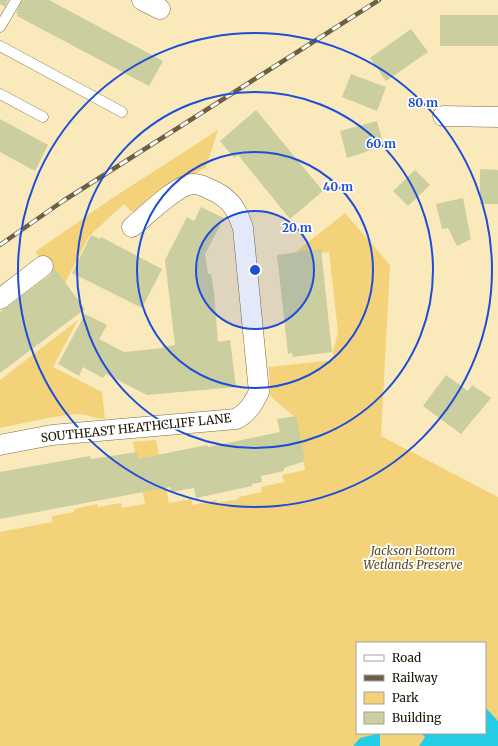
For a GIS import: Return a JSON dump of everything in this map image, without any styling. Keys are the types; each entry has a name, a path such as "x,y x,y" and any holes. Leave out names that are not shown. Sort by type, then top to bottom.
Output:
{"street":[{"path":"142,0 160,9"},
{"path":"443,116 498,117"},
{"name":"SOUTHEAST HEATHCLIFF LANE","path":"0,445 52,435 236,419 246,414 254,401 259,392 243,228 237,210 228,199 204,186 193,184 182,187 172,194 132,227"},
{"path":"0,299 43,266"}],"lane":[{"path":"0,27 16,0"},
{"path":"0,46 122,112"},
{"path":"0,94 44,117"}],"green space":[{"path":"218,130 206,167 138,211 131,211 124,204 89,236 64,285 35,252 111,199"},
{"name":"Jackson Bottom Wetlands Preserve","path":"345,213 390,265 381,436 498,497 498,746 0,746 0,532 52,522 52,516 74,512 74,509 97,504 98,507 121,503 122,508 145,504 133,442 156,440 169,503 191,499 193,505 216,500 217,503 239,499 239,497 262,492 261,487 284,482 282,475 305,470 295,417 270,396 269,367 334,360 333,352 338,332 329,252 291,256"},
{"path":"78,320 53,367 102,392 105,419 78,414 48,418 0,428 0,380"}],"water":[{"path":"486,708 498,721 498,746 419,746 425,737 422,734 486,734"},
{"path":"380,734 380,746 353,746 360,738"}],"building":[{"path":"0,0 8,0 5,7 0,4"},
{"path":"22,0 49,0 163,61 149,86 17,16 18,14 16,13"},
{"path":"440,15 498,15 498,46 440,46"},
{"path":"411,29 428,52 386,81 370,58"},
{"path":"351,74 386,87 377,111 342,97"},
{"path":"256,110 323,191 290,219 238,155 234,158 220,141"},
{"path":"0,119 48,145 35,171 0,152"},
{"path":"377,121 384,146 347,158 340,131"},
{"path":"480,169 498,170 498,204 480,204"},
{"path":"415,170 430,185 408,206 393,191"},
{"path":"463,198 471,239 457,246 448,228 442,229 436,204"},
{"path":"201,207 224,218 205,254 208,274 211,274 214,293 218,342 230,340 236,387 147,395 106,374 103,378 83,367 79,376 58,364 85,314 107,325 99,339 124,352 163,348 175,345 165,260 187,217 194,221"},
{"path":"91,235 100,239 101,237 162,269 142,308 72,273"},
{"path":"321,249 332,352 293,357 292,353 288,354 277,255"},
{"path":"54,268 85,309 0,373 0,312 50,275"},
{"path":"446,375 468,391 472,385 491,398 461,434 423,406"},
{"path":"296,416 305,461 284,468 284,471 261,476 262,482 252,484 252,486 196,498 194,488 171,492 170,487 0,519 0,472 90,456 91,459 137,452 138,459 207,445 208,447 280,432 277,419"}],"railway":[{"path":"0,245 63,201 379,0"}]}
